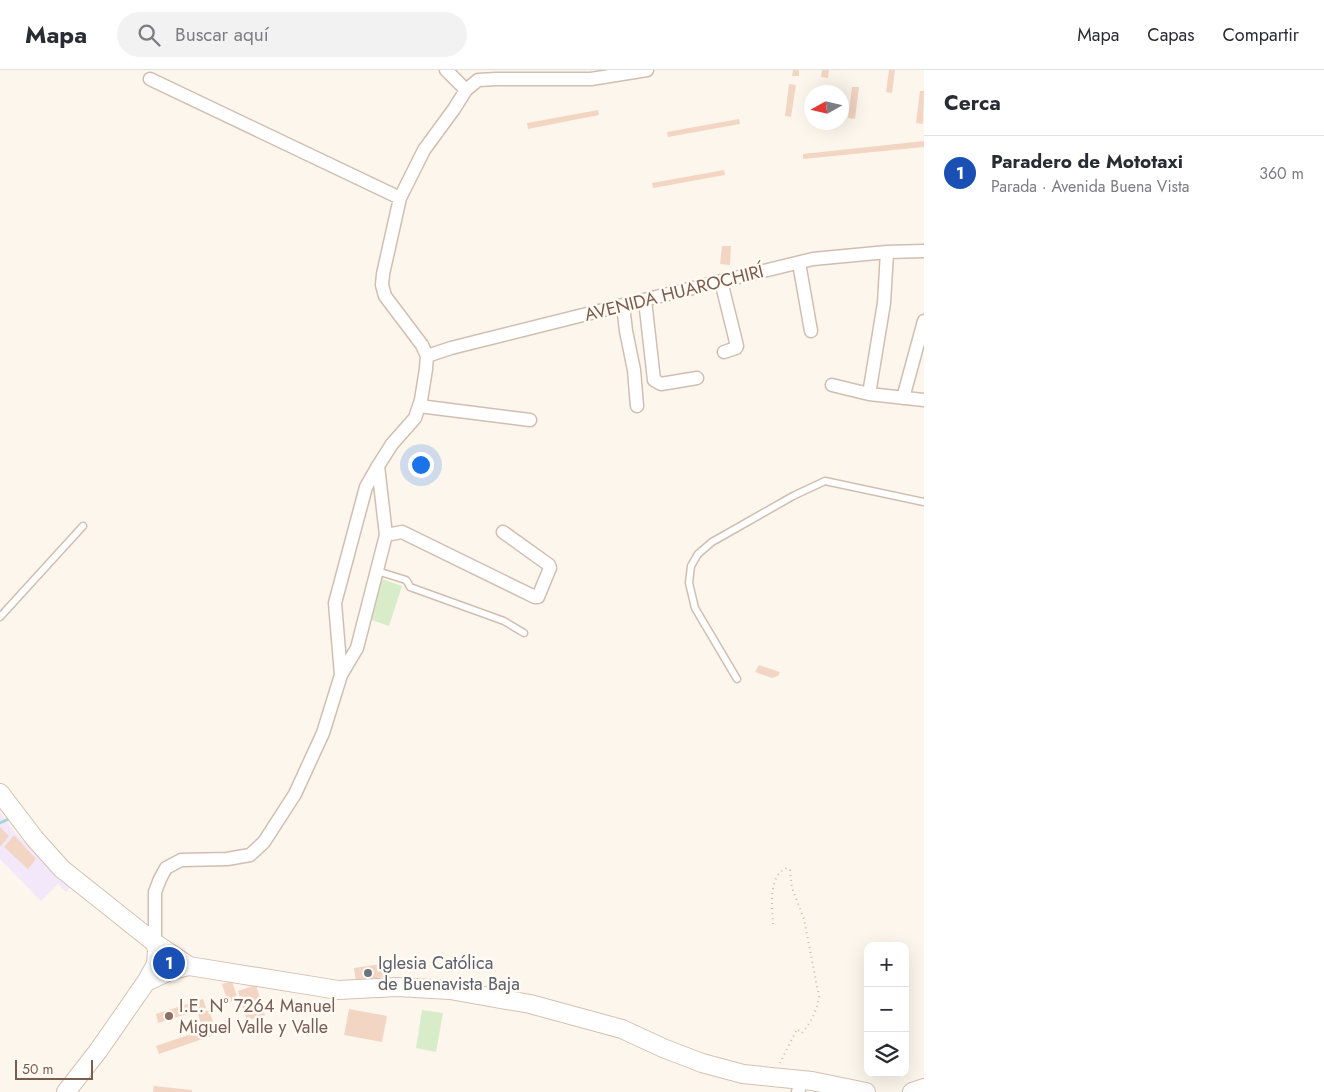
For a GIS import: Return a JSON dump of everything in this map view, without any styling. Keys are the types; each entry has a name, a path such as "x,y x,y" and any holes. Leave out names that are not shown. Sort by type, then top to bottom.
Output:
{"street":[{"path":"446,70 466,90"},
{"path":"341,675 335,603 366,488 392,444 415,418 421,400 427,356 422,345 385,296 382,285 400,198 424,150 466,90 478,80 591,79 647,70"},
{"path":"150,78 400,198"},
{"name":"AVENIDA HUAROCHIRÍ","path":"427,356 451,348 813,259 887,252 924,251"},
{"path":"869,394 884,303 887,252"},
{"path":"799,263 811,331"},
{"path":"721,281 738,346 724,352"},
{"path":"645,300 654,380 661,384 697,378"},
{"path":"623,305 634,370 636,406"},
{"path":"903,398 923,327"},
{"path":"832,385 869,394 924,400"},
{"path":"419,406 530,420"},
{"path":"66,1092 98,1051 146,982 156,964 155,892 166,868 181,860 227,859 250,855 264,842 295,794 324,733 341,675 358,648 386,535 378,466"},
{"path":"386,535 402,532 538,597 550,568 549,565 503,532"},
{"path":"0,793 35,839 62,869 155,943 189,966"},
{"path":"146,982 172,970 189,966 338,990 397,988 450,990 530,1004 622,1029 702,1063 743,1074 777,1078 800,1086 866,1092"},
{"path":"912,1092 924,1088"}],"lane":[{"path":"737,679 695,608 689,583 691,566 698,554 712,542 793,496 825,481 924,502"},
{"path":"0,617 83,526"},
{"path":"377,571 406,580 410,587 504,621 524,633"}],"path":[{"path":"773,924 773,889 778,874 787,868 790,870 792,888 804,919 819,997 818,1005 811,1020 802,1033 796,1029 780,1060 777,1078"}],"shaded area":[{"path":"0,812 16,834 72,885 66,892 58,884 41,901 0,859"}],"green space":[{"path":"382,579 402,586 389,626 369,619"},
{"path":"422,1010 443,1013 436,1052 416,1048"}],"building":[{"path":"793,70 799,70 799,76 792,76"},
{"path":"822,70 829,70 828,78 821,77"},
{"path":"889,70 895,70 892,93 886,92"},
{"path":"789,84 796,85 791,117 785,116"},
{"path":"852,87 859,87 855,119 849,118"},
{"path":"920,91 924,91 923,124 916,123"},
{"path":"598,110 599,115 528,129 527,123"},
{"path":"739,119 740,124 668,137 667,132"},
{"path":"924,141 924,147 803,159 803,154"},
{"path":"724,170 725,175 653,188 652,183"},
{"path":"722,246 731,246 730,265 720,264"},
{"path":"759,665 780,672 778,676 772,678 755,672"},
{"path":"0,827 9,836 0,847"},
{"path":"14,835 36,859 28,869 4,847"},
{"name":"Iglesia Católica de Buenavista Baja","path":"381,964 383,977 356,981 354,968"},
{"path":"232,981 238,1000 228,1003 222,984"},
{"path":"256,985 265,1015 247,1021 238,991"},
{"path":"203,999 206,1008 158,1023 156,1014"},
{"path":"349,1009 387,1016 382,1042 344,1035"},
{"path":"209,1010 217,1034 159,1054 156,1046 203,1030 198,1014"},
{"path":"154,1086 192,1090 192,1092 153,1092"}],"waterway":[{"path":"0,823 11,818 12,820"}],"place":[{"name":"Paradero de Mototaxi","path":"169,963"},
{"name":"Iglesia Católica de Buenavista Baja","path":"368,973"},
{"name":"I.E. N° 7264 Manuel Miguel Valle y Valle","path":"169,1016"}]}
